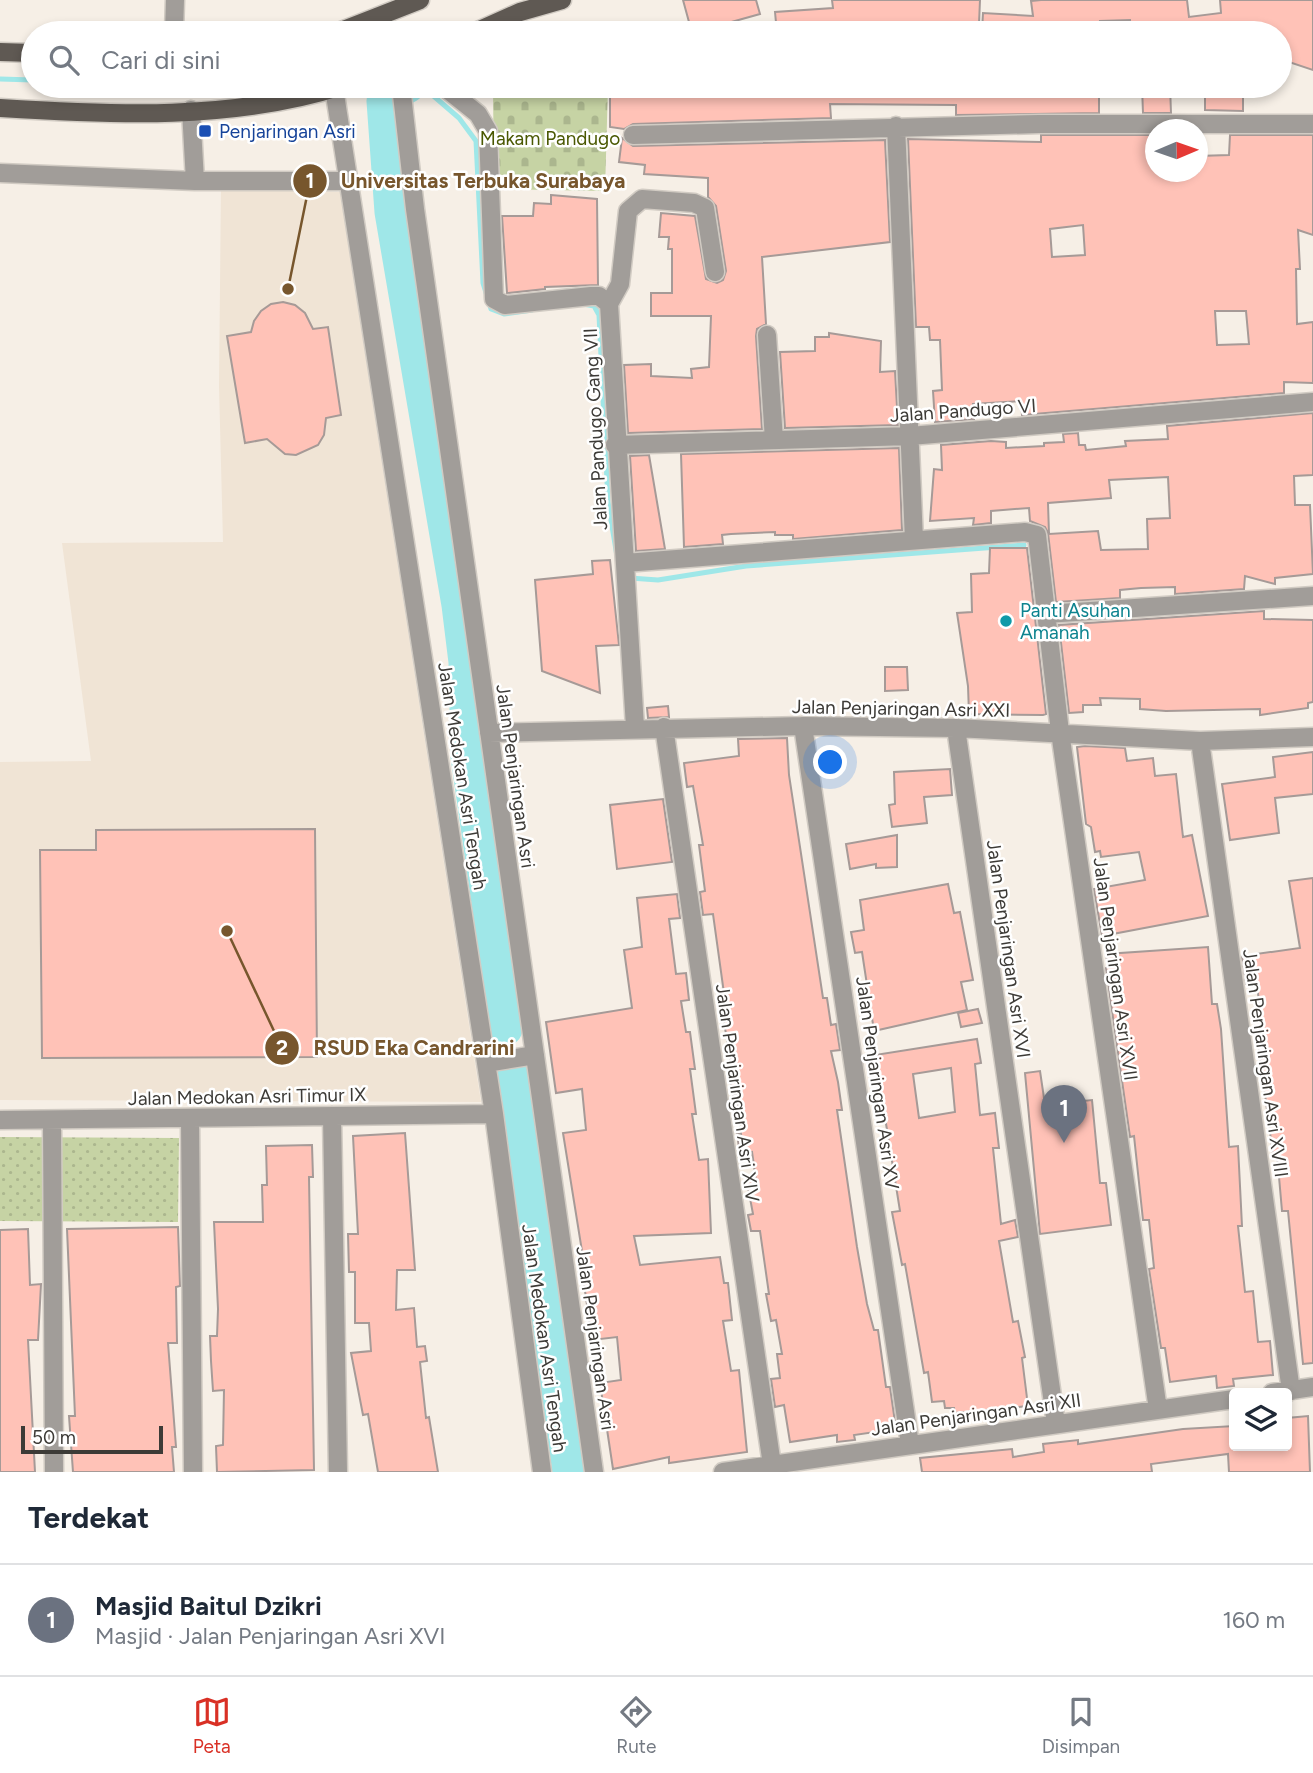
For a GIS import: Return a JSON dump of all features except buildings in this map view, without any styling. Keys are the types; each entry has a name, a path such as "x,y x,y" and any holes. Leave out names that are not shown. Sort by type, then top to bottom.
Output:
{"main road":[{"path":"367,21 420,0"},
{"path":"500,21 562,0"},
{"path":"0,52 21,53"},
{"path":"0,108 84,112 191,110 250,106 287,98"}],"street":[{"path":"174,21 175,0"},
{"name":"Jalan Medokan Asri Tengah","path":"339,98 349,181 494,1114 542,1472"},
{"name":"Jalan Penjaringan Asri","path":"402,98 415,209 594,1472"},
{"name":"Jalan Pandugo Gang VII","path":"458,98 478,114 488,131 493,294 497,303 505,305 599,296 609,304 615,446 635,727"},
{"path":"191,110 195,181"},
{"path":"633,135 897,126 1313,124"},
{"path":"625,571 914,540 897,126"},
{"path":"0,173 195,181 349,181"},
{"path":"609,304 620,284 628,211 642,200 694,203 705,208 715,272"},
{"path":"767,335 774,440"},
{"name":"Jalan Pandugo VI","path":"615,446 910,436 1313,401"},
{"name":"Jalan Penjaringan Asri XVII","path":"914,540 1025,531 1037,535 1060,732 1158,1410"},
{"path":"1046,614 1313,596"},
{"name":"Jalan Penjaringan Asri XXI","path":"489,733 635,727 803,726 956,728 1200,741 1313,737"},
{"name":"Jalan Penjaringan Asri XV","path":"803,726 910,1445"},
{"name":"Jalan Penjaringan Asri XIV","path":"664,727 772,1465"},
{"name":"Jalan Penjaringan Asri XVI","path":"956,728 1056,1424"},
{"name":"Jalan Penjaringan Asri XVIII","path":"1200,741 1291,1388"},
{"path":"486,1063 535,1055"},
{"name":"Jalan Medokan Asri Timur IX","path":"0,1120 494,1114"},
{"path":"332,1116 338,1472"},
{"path":"190,1118 193,1472"},
{"path":"52,1119 54,1472"},
{"path":"1292,1391 1313,1387"},
{"name":"Jalan Penjaringan Asri XII","path":"728,1472 1229,1400"},
{"path":"338,1412 347,1472"}],"shaded area":[{"path":"221,187 340,192 481,1102 0,1100 0,762 91,761 62,543 223,542 219,386"}],"green space":[{"name":"Makam Pandugo","path":"493,98 608,98 605,191 494,189"},
{"path":"0,1137 179,1138 178,1222 0,1221"}],"waterway":[{"path":"0,79 21,80"},
{"path":"388,98 383,101 391,212 458,605 465,662 467,756 506,1029"},
{"path":"436,98 459,118 476,141 483,283 491,309 504,314 532,310"},
{"path":"583,304 594,306 599,315 608,502 617,556"},
{"path":"630,578 658,580 746,566 1024,545"},
{"path":"512,1076 569,1472"}],"place":[{"name":"Penjaringan Asri","path":"205,131"},
{"name":"Universitas Terbuka Surabaya","path":"288,289"},
{"name":"Panti Asuhan Amanah","path":"1006,621"},
{"name":"RSUD Eka Candrarini","path":"227,931"},
{"name":"Masjid Baitul Dzikri","path":"1064,1143"}]}
